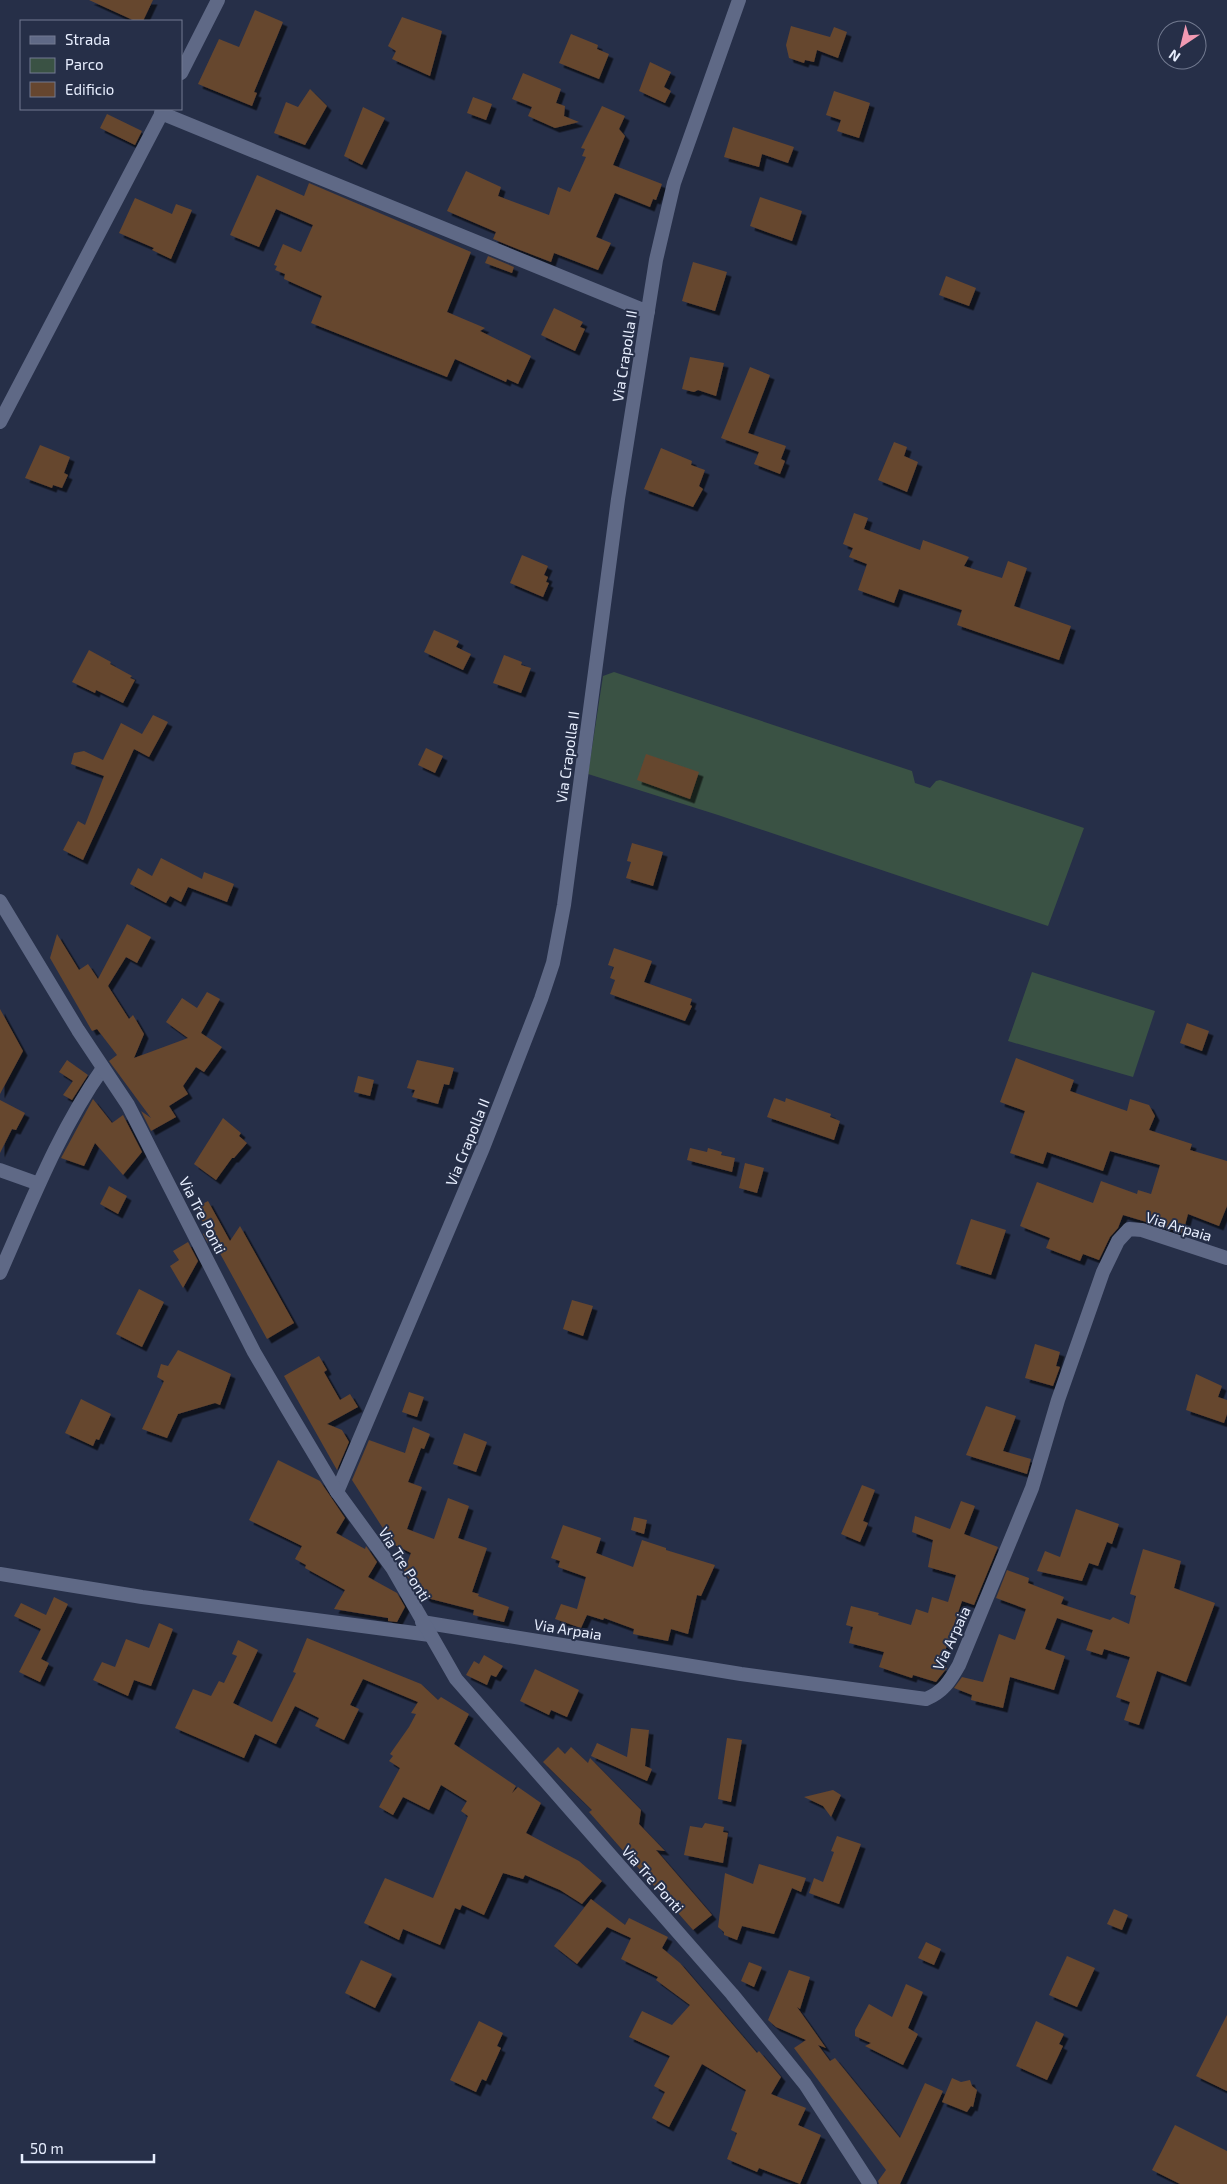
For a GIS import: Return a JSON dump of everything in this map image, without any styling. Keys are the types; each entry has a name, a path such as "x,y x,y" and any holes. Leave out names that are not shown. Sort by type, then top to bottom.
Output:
{"street":[{"path":"182,71 218,0"},
{"name":"Via Crapolla II","path":"337,1492 483,1148 553,963 564,905 618,499 656,260 674,183 739,0"},
{"path":"0,422 162,111 648,312"},
{"name":"Via Tre Ponti","path":"0,901 103,1068 128,1104 254,1352 337,1492 392,1569 456,1679 732,1994 805,2084 870,2184"},
{"path":"0,1273 39,1184 71,1120 103,1068"},
{"path":"0,1170 39,1184"},
{"name":"Via Arpaia","path":"422,1622 741,1674 926,1699 938,1694 950,1681 959,1665 1032,1488 1058,1400 1100,1282 1118,1241 1129,1229 1142,1230 1227,1258"},
{"path":"0,1574 142,1597 430,1635"}],"green space":[{"path":"614,672 912,771 915,783 930,788 936,781 940,780 1084,828 1048,926 718,815 588,774 603,676"},
{"path":"1032,972 1155,1011 1133,1077 1008,1041"}],"building":[{"path":"89,0 153,0 143,20 133,20"},
{"path":"255,10 283,22 254,92 257,93 252,106 198,84 219,39 239,47"},
{"path":"402,17 442,31 430,76 392,59 396,51 388,46"},
{"path":"791,26 830,37 834,27 847,32 838,58 817,50 814,62 805,60 804,63 789,58 786,45"},
{"path":"571,34 598,45 597,49 609,54 599,79 559,63"},
{"path":"650,62 671,72 664,87 671,91 665,103 639,91"},
{"path":"523,73 561,89 556,103 565,106 564,116 579,122 555,128 528,116 532,107 512,99"},
{"path":"310,89 327,106 305,145 274,133 286,102 298,107"},
{"path":"834,91 870,103 859,138 837,131 841,120 826,115"},
{"path":"473,97 492,104 486,120 467,113"},
{"path":"602,106 625,116 619,129 625,136 613,165 662,184 656,200 653,199 650,207 615,193 596,237 611,243 598,270 554,253 551,262 520,250 493,239 496,232 447,211 466,171 501,187 498,196 549,215 558,187 570,192 586,157 582,156 585,149 581,148"},
{"path":"363,107 385,118 362,165 344,156"},
{"path":"107,114 142,131 135,145 100,128"},
{"path":"733,127 794,147 788,163 762,154 759,167 724,157"},
{"path":"257,175 304,196 309,183 471,252 447,312 485,328 480,331 531,356 518,384 507,379 506,382 455,359 447,377 311,323 322,296 284,279 285,274 275,270 277,266 274,265 283,244 301,252 313,225 276,209 259,247 230,235"},
{"path":"760,197 802,211 792,241 750,226"},
{"path":"135,198 172,214 176,204 192,210 171,259 152,250 154,248 119,233"},
{"path":"488,256 514,267 512,273 485,263"},
{"path":"693,262 727,272 715,311 682,301"},
{"path":"946,276 976,288 969,306 939,295"},
{"path":"554,308 583,322 580,327 585,329 575,351 541,335"},
{"path":"690,357 724,363 716,396 698,390 694,392 682,389"},
{"path":"750,367 770,375 748,433 786,446 781,459 785,461 780,474 754,464 759,452 721,438"},
{"path":"894,442 907,447 904,456 918,462 907,492 878,480"},
{"path":"40,445 70,457 64,473 68,475 62,488 53,485 52,488 25,478"},
{"path":"661,448 692,461 691,465 705,470 699,486 703,489 693,507 644,489"},
{"path":"854,513 868,518 864,529 920,550 923,540 969,557 964,566 1002,578 1008,561 1027,568 1014,606 1071,626 1059,660 957,625 962,610 899,589 894,603 858,590 867,564 849,557 853,548 843,544"},
{"path":"522,555 548,566 544,575 548,577 546,582 549,583 543,597 510,583"},
{"path":"434,630 459,641 456,647 471,654 463,670 424,652"},
{"path":"89,650 111,662 110,664 132,676 130,678 135,680 123,703 96,690 95,693 72,682"},
{"path":"504,655 522,662 521,665 531,668 521,693 493,683"},
{"path":"153,715 168,722 149,757 134,749 83,860 63,850 78,821 85,825 104,776 71,764 74,753 84,751 103,760 121,723 142,734"},
{"path":"426,748 443,756 435,773 418,765"},
{"path":"646,754 699,772 690,799 637,780"},
{"path":"632,843 663,852 653,886 626,878 631,862 627,861"},
{"path":"161,858 202,879 204,872 234,884 227,902 188,887 181,902 170,896 166,903 130,884 138,868 152,876"},
{"path":"127,924 151,937 137,963 126,957 108,986 129,1019 133,1015 144,1034 134,1058 188,1038 166,1022 182,998 197,1008 207,992 220,999 201,1033 222,1047 204,1072 196,1067 183,1086 188,1094 169,1106 176,1117 151,1131 141,1111 151,1118 109,1061 117,1055 97,1029 92,1031 50,958 57,934 79,970 88,964 98,979"},
{"path":"614,948 652,961 644,982 692,999 690,1005 692,1006 685,1021 610,994 615,980 610,978 614,967 608,965"},
{"path":"0,1009 23,1051 0,1094"},
{"path":"1187,1023 1209,1031 1202,1051 1180,1043"},
{"path":"1016,1058 1074,1080 1070,1091 1127,1111 1130,1099 1149,1105 1155,1116 1149,1130 1192,1144 1190,1150 1227,1161 1227,1206 1219,1226 1188,1214 1183,1233 1123,1215 1118,1228 1110,1237 1099,1260 1083,1254 1080,1261 1046,1248 1050,1238 1020,1226 1037,1182 1093,1203 1101,1181 1137,1194 1138,1190 1151,1194 1160,1165 1110,1151 1103,1171 1047,1152 1043,1164 1010,1153 1025,1111 1000,1102"},
{"path":"67,1060 88,1075 72,1100 63,1095 73,1081 59,1072"},
{"path":"417,1060 454,1068 449,1085 444,1084 438,1104 412,1097 415,1090 407,1088"},
{"path":"358,1076 374,1080 370,1096 354,1092"},
{"path":"774,1098 785,1102 786,1098 831,1114 830,1117 840,1121 834,1140 767,1117"},
{"path":"93,1099 112,1123 123,1115 142,1152 123,1175 95,1143 84,1166 61,1158"},
{"path":"0,1100 25,1113 16,1130 12,1129 0,1153"},
{"path":"223,1118 241,1133 239,1136 247,1143 232,1158 216,1180 194,1164"},
{"path":"690,1148 707,1152 708,1148 722,1152 721,1155 735,1158 732,1172 687,1160"},
{"path":"745,1163 764,1168 757,1193 739,1188"},
{"path":"109,1186 127,1196 118,1214 100,1204"},
{"path":"208,1201 230,1241 240,1226 294,1323 267,1339 211,1237 208,1243 203,1234 208,1231 195,1208"},
{"path":"971,1219 1006,1230 991,1275 956,1264"},
{"path":"188,1242 198,1261 183,1288 170,1266 179,1260 173,1251"},
{"path":"139,1289 164,1302 142,1347 116,1334"},
{"path":"572,1300 593,1306 583,1336 563,1329"},
{"path":"1035,1344 1060,1352 1056,1366 1060,1367 1053,1386 1025,1378"},
{"path":"178,1350 231,1374 220,1405 215,1403 178,1414 167,1438 142,1429 164,1381 157,1377 161,1364 168,1366"},
{"path":"319,1356 327,1370 324,1372 340,1400 350,1394 358,1407 327,1424 342,1430 349,1442 337,1470 284,1376"},
{"path":"1196,1374 1222,1386 1218,1397 1227,1400 1227,1414 1224,1423 1186,1410"},
{"path":"409,1392 424,1397 417,1417 402,1412"},
{"path":"81,1399 111,1414 99,1440 96,1439 93,1446 65,1433"},
{"path":"986,1406 1016,1416 1003,1451 1031,1459 1027,1474 966,1455"},
{"path":"413,1427 430,1434 424,1449 421,1448 408,1482 422,1487 407,1529 434,1539 448,1498 469,1506 458,1538 487,1548 472,1592 509,1607 504,1622 473,1615 474,1610 427,1598 415,1589 404,1571 411,1553 393,1544 352,1480 369,1440 405,1453"},
{"path":"464,1433 487,1442 476,1472 453,1464"},
{"path":"278,1460 320,1481 345,1518 336,1533 365,1549 366,1546 377,1562 368,1577 397,1593 405,1607 397,1622 388,1621 388,1618 334,1609 345,1590 305,1568 306,1565 295,1559 302,1546 249,1520"},
{"path":"862,1485 875,1490 863,1521 868,1523 860,1542 841,1534"},
{"path":"961,1501 975,1506 964,1534 998,1547 974,1605 962,1601 940,1666 947,1668 936,1682 913,1675 912,1678 879,1667 884,1652 849,1643 853,1627 846,1625 851,1606 879,1613 878,1615 911,1625 916,1609 928,1613 932,1597 948,1602 956,1575 928,1567 933,1540 912,1532 915,1516 950,1529"},
{"path":"1076,1509 1119,1524 1112,1544 1107,1542 1098,1566 1089,1563 1082,1581 1037,1571 1045,1551 1060,1557"},
{"path":"634,1517 647,1520 644,1534 631,1530"},
{"path":"563,1525 601,1538 596,1553 633,1567 642,1540 666,1548 666,1550 715,1565 701,1596 697,1595 688,1634 671,1629 668,1641 633,1634 634,1629 604,1618 603,1620 587,1615 581,1628 555,1619 561,1604 577,1609 586,1577 558,1567 560,1561 551,1558"},
{"path":"1143,1549 1181,1561 1174,1588 1215,1603 1186,1682 1157,1671 1139,1725 1124,1720 1130,1702 1116,1697 1130,1657 1104,1649 1102,1655 1086,1650 1093,1630 1057,1618 1045,1649 1065,1656 1054,1690 1010,1677 1003,1708 971,1700 972,1695 954,1688 962,1677 983,1682 999,1634 1015,1640 1026,1609 996,1598 1007,1570 1029,1578 1028,1583 1064,1597 1061,1604 1110,1620 1113,1617 1129,1624 1136,1596 1130,1594"},
{"path":"54,1597 68,1604 41,1659 49,1663 40,1682 19,1672 41,1629 14,1616 21,1603 46,1615"},
{"path":"159,1623 173,1629 151,1686 134,1680 128,1696 93,1680 102,1662 115,1667 126,1639 149,1648"},
{"path":"307,1638 421,1684 438,1700 441,1697 469,1714 454,1744 516,1786 512,1793 518,1787 541,1803 526,1833 579,1861 602,1881 582,1904 560,1890 525,1875 523,1879 503,1873 484,1915 462,1905 460,1910 455,1908 440,1945 403,1929 399,1940 364,1923 385,1878 433,1898 468,1816 461,1811 467,1801 441,1785 429,1810 403,1797 393,1815 379,1807 400,1768 389,1761 393,1756 390,1754 416,1714 411,1713 418,1702 363,1679 350,1705 359,1709 344,1740 315,1726 319,1718 295,1706 276,1744 255,1734 244,1758 175,1728 193,1689 211,1696 219,1681 224,1683 237,1656 232,1654 238,1640 258,1650 233,1703 272,1722 296,1673 293,1672"},
{"path":"484,1655 503,1666 496,1677 491,1675 487,1685 466,1675 474,1661 479,1664"},
{"path":"535,1669 579,1690 567,1717 551,1710 549,1715 520,1701"},
{"path":"631,1728 649,1730 645,1766 652,1769 647,1781 591,1756 597,1743 627,1757"},
{"path":"727,1738 742,1740 731,1802 718,1799"},
{"path":"558,1747 565,1754 571,1747 588,1763 590,1758 641,1810 639,1824 665,1851 656,1850 712,1915 693,1930 589,1812 592,1810 543,1762"},
{"path":"833,1790 841,1795 831,1817 823,1806 804,1797"},
{"path":"705,1823 724,1827 723,1832 728,1833 723,1863 684,1855 690,1826 702,1828"},
{"path":"837,1836 861,1844 839,1904 809,1893 814,1878 823,1882 834,1852 831,1851"},
{"path":"759,1864 806,1878 801,1892 792,1888 774,1934 742,1926 737,1940 724,1935 724,1932 718,1927 725,1873 753,1884"},
{"path":"591,1899 625,1925 629,1918 668,1937 662,1948 680,1963 757,2053 759,2051 781,2077 771,2094 806,2108 798,2125 821,2135 800,2184 759,2168 757,2172 727,2159 737,2133 731,2130 746,2090 702,2064 669,2127 652,2118 665,2092 654,2086 670,2056 629,2037 642,2011 672,2025 690,2005 656,1980 658,1977 621,1959 631,1938 607,1927 577,1964 554,1946"},
{"path":"1114,1909 1128,1915 1122,1930 1107,1924"},
{"path":"926,1942 941,1949 934,1965 918,1958"},
{"path":"1067,1956 1095,1968 1077,2007 1049,1995"},
{"path":"361,1960 392,1974 375,2008 345,1993"},
{"path":"749,1962 762,1967 754,1987 741,1981"},
{"path":"789,1970 810,1977 800,2009 797,2007 826,2048 818,2045 830,2061 835,2058 900,2138 925,2083 943,2091 900,2184 879,2184 878,2181 886,2170 794,2048 806,2040 776,2027 768,2020"},
{"path":"906,1984 923,1992 908,2028 918,2034 903,2065 865,2046 871,2043 855,2036 855,2030 869,2004 892,2017"},
{"path":"1227,2015 1227,2091 1196,2076"},
{"path":"479,2021 503,2033 497,2046 501,2048 486,2081 482,2079 476,2092 450,2080"},
{"path":"1036,2021 1064,2034 1059,2044 1063,2046 1047,2080 1016,2066"},
{"path":"952,2078 961,2082 970,2080 972,2086 977,2090 973,2107 971,2106 967,2112 942,2102"},
{"path":"1175,2125 1227,2151 1227,2184 1180,2184 1152,2170"}]}
